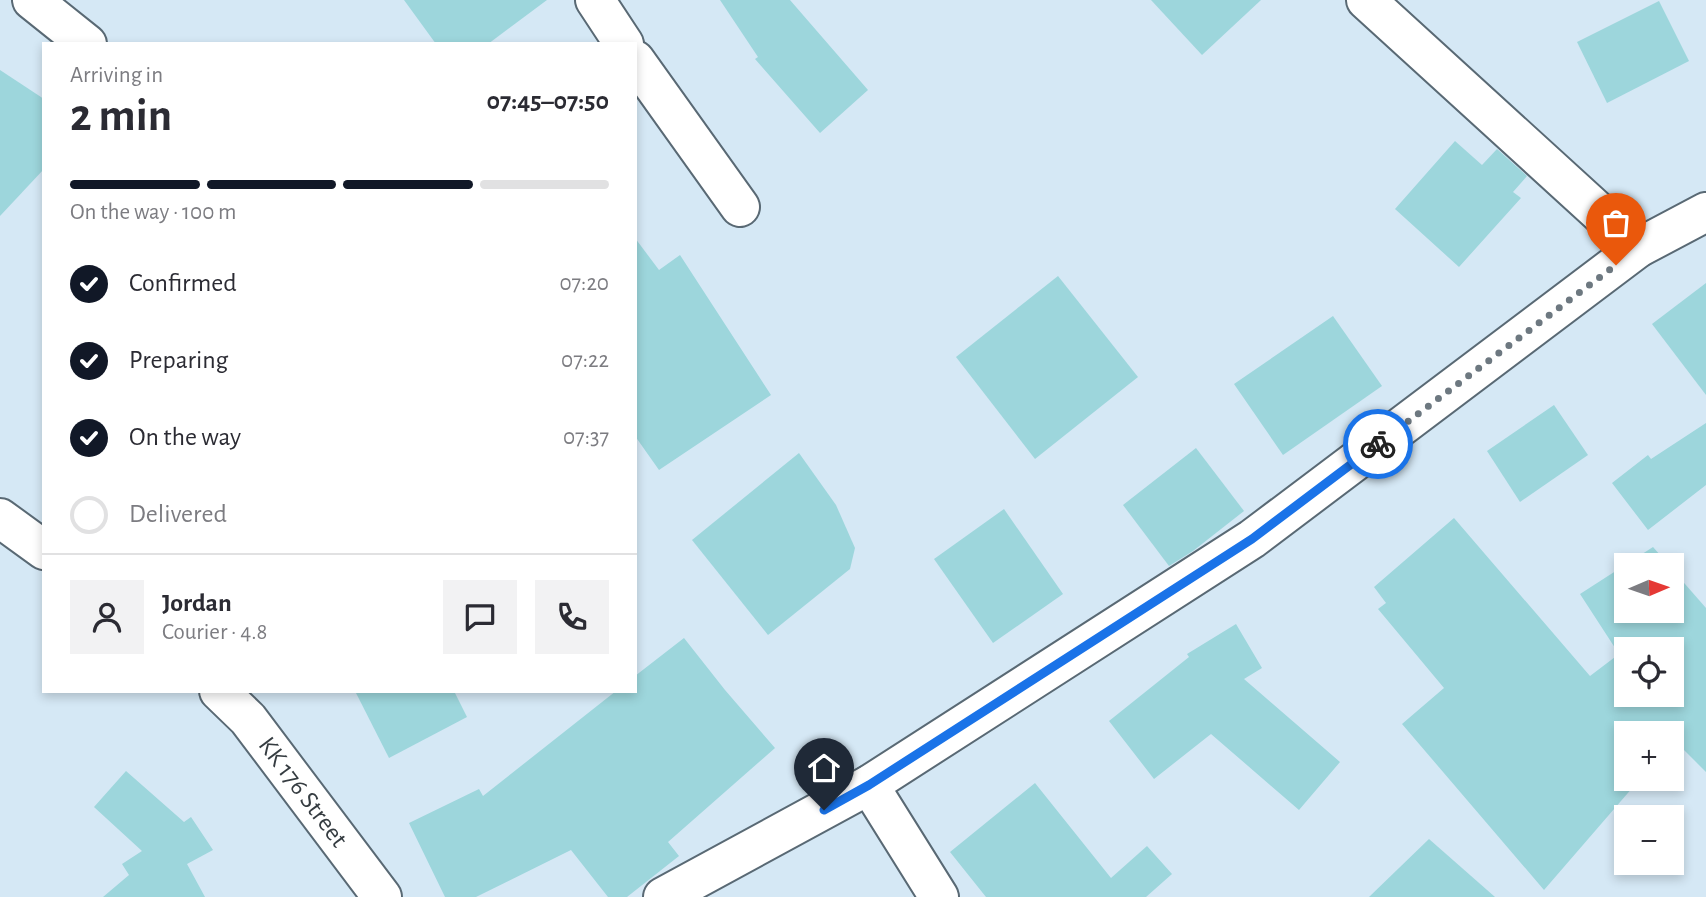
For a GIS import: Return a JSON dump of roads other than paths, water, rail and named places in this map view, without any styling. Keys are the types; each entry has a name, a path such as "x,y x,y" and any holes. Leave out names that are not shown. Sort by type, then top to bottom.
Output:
{"street":[{"path":"32,0 84,42"},
{"path":"595,0 623,42"},
{"path":"1366,0 1638,248"},
{"path":"637,63 740,207"},
{"path":"663,897 869,785 1252,539 1638,248 1706,212"},
{"path":"0,518 42,549"},
{"name":"KK 176 Street","path":"221,693 248,719 382,897"},
{"path":"869,785 939,897"}]}
